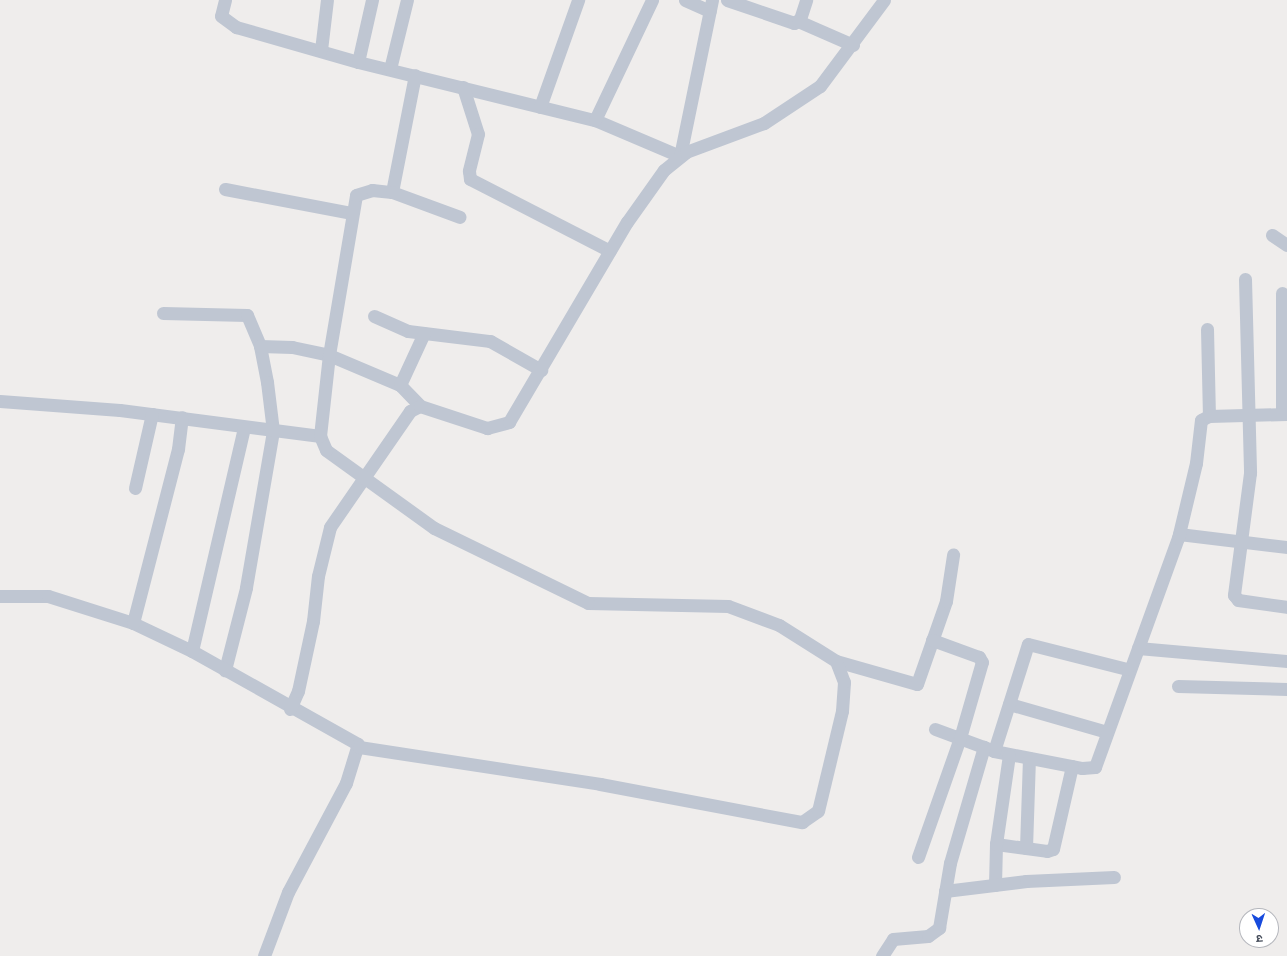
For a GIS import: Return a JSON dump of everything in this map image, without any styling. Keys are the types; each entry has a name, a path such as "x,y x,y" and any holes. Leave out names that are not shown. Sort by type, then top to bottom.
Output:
{"street":[{"path":"225,0 222,16 232,25 358,62 595,120 680,156"},
{"path":"321,50 327,0"},
{"path":"358,62 372,0"},
{"path":"390,69 407,0"},
{"path":"540,107 578,0"},
{"path":"595,120 652,0"},
{"path":"680,156 711,6 685,0"},
{"path":"727,0 749,3 791,22 798,21 853,45"},
{"path":"798,21 806,0"},
{"path":"260,346 292,347 329,355 400,385 420,406 487,428 504,425 514,415 610,251 657,178 680,156 764,123 820,86 853,45 884,0"},
{"path":"392,192 415,75"},
{"path":"463,87 478,134 469,171 470,179 610,251"},
{"path":"225,189 351,214"},
{"path":"460,217 392,192 359,192 351,214 329,355 320,436 329,454 362,479 434,528 588,602 607,605 711,605 744,610 779,625 836,661 915,685 950,587 953,555"},
{"path":"1272,235 1287,245"},
{"path":"1245,279 1247,414 1250,472 1235,598 1287,607"},
{"path":"935,729 989,749 1009,754 1072,766 1095,767 1127,669 1157,604 1179,534 1196,462 1200,422 1209,416 1285,414 1282,293"},
{"path":"163,313 247,315 260,346 273,431 246,588 224,670"},
{"path":"374,316 403,330 490,341 541,370"},
{"path":"1206,329 1209,416"},
{"path":"400,385 424,332"},
{"path":"0,401 182,417 244,428 320,436"},
{"path":"290,709 298,691 313,621 318,576 330,527 410,411 420,406"},
{"path":"135,488 152,414"},
{"path":"133,623 178,449 182,417"},
{"path":"192,651 244,428"},
{"path":"1179,534 1242,543 1287,547"},
{"path":"0,596 48,596 133,623 192,651 290,709 354,740 359,747 600,784 799,822 812,818 818,811 842,711 844,682 836,661"},
{"path":"882,956 893,940 928,936 938,931 945,891 989,749 1009,704 1026,647 1035,637 1127,669"},
{"path":"918,857 960,738 982,662 979,657 932,640"},
{"path":"1138,648 1287,662"},
{"path":"1178,686 1287,689"},
{"path":"1009,704 1107,732"},
{"path":"264,956 288,892 346,783 359,747"},
{"path":"995,885 996,844 1009,754"},
{"path":"1026,848 1029,758"},
{"path":"996,844 1048,851 1053,848 1072,766"},
{"path":"945,891 995,885 1114,877"}]}
